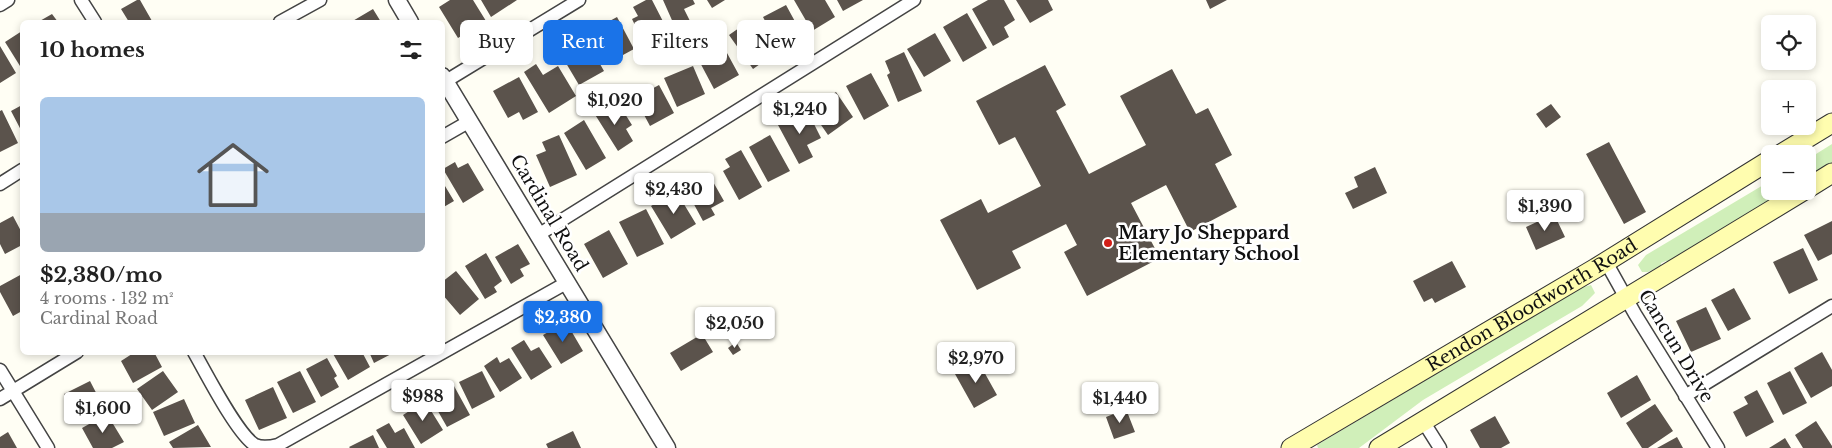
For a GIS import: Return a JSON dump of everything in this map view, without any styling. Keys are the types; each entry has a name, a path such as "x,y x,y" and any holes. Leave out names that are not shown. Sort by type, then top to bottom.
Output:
{"main road":[{"path":"1796,145 1832,123"},
{"name":"Rendon Bloodworth Road","path":"1295,447 1606,262 1761,166"},
{"path":"1816,183 1832,173"},
{"path":"1379,448 1788,200"}],"street":[{"path":"0,5 8,0"},
{"path":"81,0 94,20"},
{"path":"284,20 320,0"},
{"path":"397,0 409,20"},
{"path":"445,77 579,0"},
{"path":"538,235 914,0"},
{"name":"Cardinal Road","path":"445,80 667,448"},
{"path":"445,135 470,121"},
{"path":"0,184 20,171"},
{"name":"Cancun Drive","path":"1606,262 1718,448"},
{"path":"445,351 568,282"},
{"path":"1685,396 1832,306"},
{"path":"0,399 72,355"},
{"path":"196,355 228,412 246,437 253,444 260,447 278,445 438,355"},
{"path":"0,370 48,448"},
{"path":"1423,420 1440,448"}],"green space":[{"path":"1832,144 1832,163 1816,173 1816,154"},
{"path":"1761,186 1761,200 1770,200 1668,262 1661,263 1661,266 1648,272 1642,272 1638,265 1646,255"},
{"path":"1591,285 1595,293 1582,306 1423,400 1359,448 1318,448 1317,445 1580,288"}],"building":[{"path":"140,0 151,20 128,20 121,9"},
{"path":"450,0 473,0 485,20 460,20 460,37 458,38 439,7"},
{"path":"481,0 517,0 491,17"},
{"path":"646,0 652,0 662,20 633,21 632,19 638,16 633,7"},
{"path":"663,0 693,0 695,4 684,9 690,20 672,20"},
{"path":"707,0 725,0 712,8"},
{"path":"794,0 825,0 835,17 814,30 814,20 806,20"},
{"path":"837,0 863,0 843,11"},
{"path":"988,0 1004,0 1015,20 1004,27 1009,37 993,46 972,9"},
{"path":"1016,0 1048,0 1053,10 1030,23"},
{"path":"1206,0 1227,0 1210,9"},
{"path":"786,5 794,20 765,20 763,17"},
{"path":"373,9 380,20 354,20"},
{"path":"967,13 987,48 963,62 943,27"},
{"path":"52,14 56,20 42,20"},
{"path":"623,28 633,47 633,50 623,55"},
{"path":"737,29 737,46 729,35"},
{"path":"20,32 20,66 5,42"},
{"path":"935,33 951,61 924,77 907,49"},
{"path":"0,46 16,73 0,83"},
{"path":"904,52 922,91 898,102 887,75 890,73 885,61"},
{"path":"727,53 739,75 714,89 701,65 727,65"},
{"path":"536,64 543,75 558,66 576,96 549,113 524,72"},
{"path":"567,65 601,65 604,71 579,85"},
{"path":"750,65 759,65 753,69"},
{"path":"1045,65 1066,105 1056,111 1089,174 1146,145 1120,96 1172,69 1196,114 1208,108 1232,155 1215,164 1237,207 1190,232 1166,185 1131,203 1160,258 1087,296 1064,252 1077,245 1066,224 1012,251 1021,268 977,290 940,220 981,199 988,213 1041,186 1015,137 999,145 976,101"},
{"path":"693,66 705,94 677,107 664,78"},
{"path":"871,73 889,106 864,120 846,86"},
{"path":"519,77 538,112 523,120 519,112 508,118 493,91"},
{"path":"659,85 674,113 650,126 635,98"},
{"path":"836,92 853,117 828,135 810,109"},
{"path":"1551,104 1561,117 1546,128 1536,114"},
{"path":"20,106 20,128 11,111"},
{"path":"606,106 610,113 620,106 632,125 626,129 633,141 618,151 594,113"},
{"path":"2,110 18,143 0,152 0,111"},
{"path":"807,110 821,138 807,145 813,157 799,164 778,125"},
{"path":"584,120 606,158 586,170 564,133"},
{"path":"559,135 577,175 550,187 536,155 546,151 542,142"},
{"path":"770,135 790,171 768,182 749,147"},
{"path":"1609,142 1646,212 1624,224 1586,154"},
{"path":"741,150 762,187 739,200 723,171 730,167 725,159"},
{"path":"455,162 458,168 468,163 484,190 463,203 445,172 445,168"},
{"path":"1375,167 1387,193 1353,209 1345,193 1358,187 1354,177"},
{"path":"708,173 724,201 711,208 715,215 703,221 684,186"},
{"path":"445,186 454,201 445,206"},
{"path":"676,191 696,224 671,239 651,206"},
{"path":"646,209 664,244 637,257 619,222"},
{"path":"1554,214 1565,237 1536,250 1526,227"},
{"path":"13,216 20,229 20,246 5,254 0,244 0,223"},
{"path":"1832,221 1832,254 1818,261 1804,235"},
{"path":"609,230 628,264 603,278 584,244"},
{"path":"518,244 530,264 520,269 524,276 511,284 495,257"},
{"path":"1803,248 1818,280 1789,294 1773,262"},
{"path":"486,253 502,281 494,287 497,292 485,299 465,266"},
{"path":"1452,261 1466,287 1435,303 1432,298 1424,302 1413,281"},
{"path":"456,271 479,299 460,315 445,298 445,280"},
{"path":"20,275 20,312 13,316 0,292 0,286"},
{"path":"1734,288 1751,319 1728,331 1711,300"},
{"path":"1706,307 1721,339 1691,352 1676,321"},
{"path":"566,322 583,351 561,364 543,335"},
{"path":"702,334 713,352 681,371 670,353"},
{"path":"524,340 531,351 539,347 552,367 531,380 511,348"},
{"path":"736,342 741,350 733,355 728,348"},
{"path":"1822,352 1832,370 1832,386 1811,398 1794,368"},
{"path":"130,355 156,355 162,367 133,383 121,361"},
{"path":"334,355 364,355 370,367 348,380"},
{"path":"370,355 389,355 374,363"},
{"path":"497,357 500,363 509,358 522,378 500,392 484,366"},
{"path":"327,358 337,376 334,378 339,387 321,397 306,369"},
{"path":"978,361 997,395 974,408 955,374"},
{"path":"163,371 178,392 152,410 137,389"},
{"path":"300,371 316,402 293,413 277,382"},
{"path":"482,371 495,397 472,409 459,382"},
{"path":"1790,371 1807,403 1783,415 1767,383"},
{"path":"1637,375 1651,400 1621,418 1607,393"},
{"path":"90,381 105,410 78,423 64,394"},
{"path":"454,386 470,415 447,427 431,399"},
{"path":"273,387 287,418 259,430 245,400"},
{"path":"1757,390 1774,422 1746,437 1733,412 1748,404 1744,397"},
{"path":"184,399 195,423 164,436 153,412"},
{"path":"425,401 443,430 421,444 403,415"},
{"path":"1655,404 1673,431 1648,448 1642,448 1626,423"},
{"path":"1126,409 1135,432 1114,439 1106,417"},
{"path":"107,414 124,442 112,448 93,448 82,428"},
{"path":"1495,416 1510,443 1501,448 1480,448 1470,430"},
{"path":"1816,421 1832,448 1803,448 1795,435"},
{"path":"389,423 395,433 404,428 415,448 387,448 376,430"},
{"path":"198,425 211,447 173,448 169,442"},
{"path":"573,431 581,448 548,448 546,444"},
{"path":"8,432 17,448 0,448 0,437"},
{"path":"373,435 379,448 349,447"},
{"path":"1677,437 1683,448 1657,448"},
{"path":"1785,438 1791,448 1769,448"}],"place":[{"name":"Mary Jo Sheppard Elementary School","path":"1108,243"}]}
